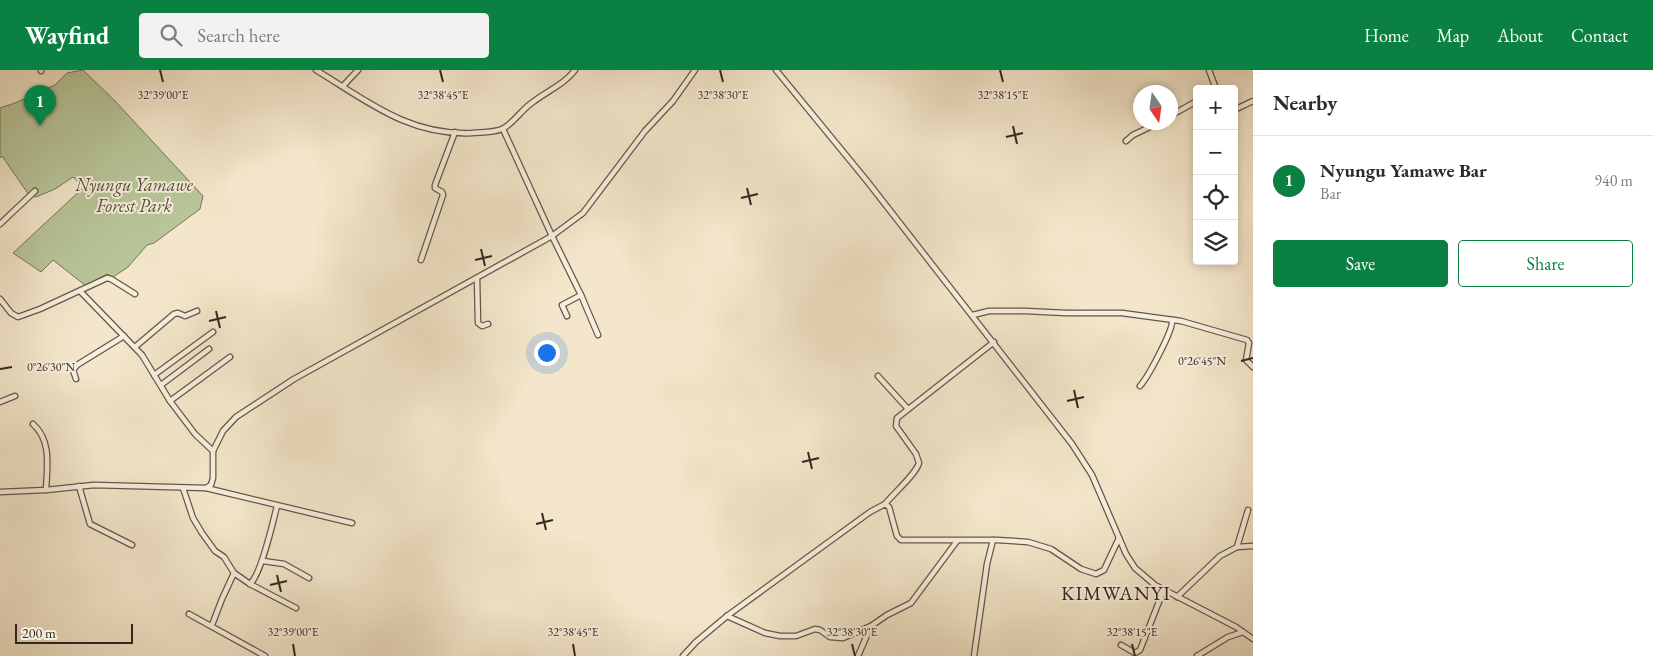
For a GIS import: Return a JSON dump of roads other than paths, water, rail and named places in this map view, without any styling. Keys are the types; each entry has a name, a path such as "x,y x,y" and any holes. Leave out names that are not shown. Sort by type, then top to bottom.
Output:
{"street":[{"path":"316,70 392,116 414,126 436,131 455,132 488,132 503,129 531,103 562,83 575,70"},
{"path":"343,86 358,70"},
{"path":"206,488 211,485 213,478 213,451 228,424 261,399 552,236 583,213 645,131 667,108 695,70"},
{"path":"776,70 973,315 1080,455 1092,475 1118,538 1135,568 1147,579 1164,590 1253,639"},
{"path":"1209,70 1215,85"},
{"path":"1238,108 1253,101"},
{"path":"1178,112 1193,103"},
{"path":"503,129 581,295 598,336"},
{"path":"1126,141 1143,130"},
{"path":"421,260 443,195 442,192 435,188 435,185 455,132"},
{"path":"0,224 35,191"},
{"path":"0,299 18,317 109,278 135,294"},
{"path":"478,278 478,323 482,326 488,324"},
{"path":"80,291 135,347 170,401 195,434 213,451"},
{"path":"567,316 562,305 581,295"},
{"path":"135,347 174,314 178,313 185,316 197,311"},
{"path":"973,315 989,311 1122,313 1172,320 1247,340 1249,343 1246,360 1248,365 1253,367"},
{"path":"1140,386 1168,338 1173,324 1172,320"},
{"path":"154,375 213,332"},
{"path":"76,379 73,370 76,364 124,336"},
{"path":"683,656 696,642 727,616 870,512 885,504 916,471 920,463 916,454 896,426 896,418 994,342"},
{"path":"161,385 209,349"},
{"path":"170,401 230,357"},
{"path":"878,376 908,409"},
{"path":"0,402 15,396"},
{"path":"33,424 40,430 48,454 46,490"},
{"path":"79,486 90,524 132,545"},
{"path":"0,492 79,486 206,488 352,523"},
{"path":"183,488 193,518 202,533 216,551 224,557 234,573 250,584 296,608"},
{"path":"885,504 889,506 897,536 901,540 1028,542 1051,550 1081,569 1096,574 1104,570 1118,538"},
{"path":"250,584 254,581 262,560 277,506"},
{"path":"1237,547 1248,510"},
{"path":"974,656 987,564 993,540"},
{"path":"727,616 747,626 780,636 796,636 815,629 830,637 839,639 871,626 887,615 911,603 957,541"},
{"path":"1177,597 1212,563 1229,550 1237,547 1253,546"},
{"path":"262,560 284,564 309,578"},
{"path":"212,625 219,604 234,573"},
{"path":"1121,645 1135,653 1140,650 1164,590"},
{"path":"188,614 212,625 265,656"},
{"path":"858,656 871,626"},
{"path":"1197,656 1221,640 1243,632"}],"place":[{"name":"Nyungu Yamawe Bar","path":"40,126"}],"district":[{"name":"KIMWANYI","path":"1116,593"}],"park label":[{"name":"Nyungu Yamawe Forest Park","path":"134,195"}]}
